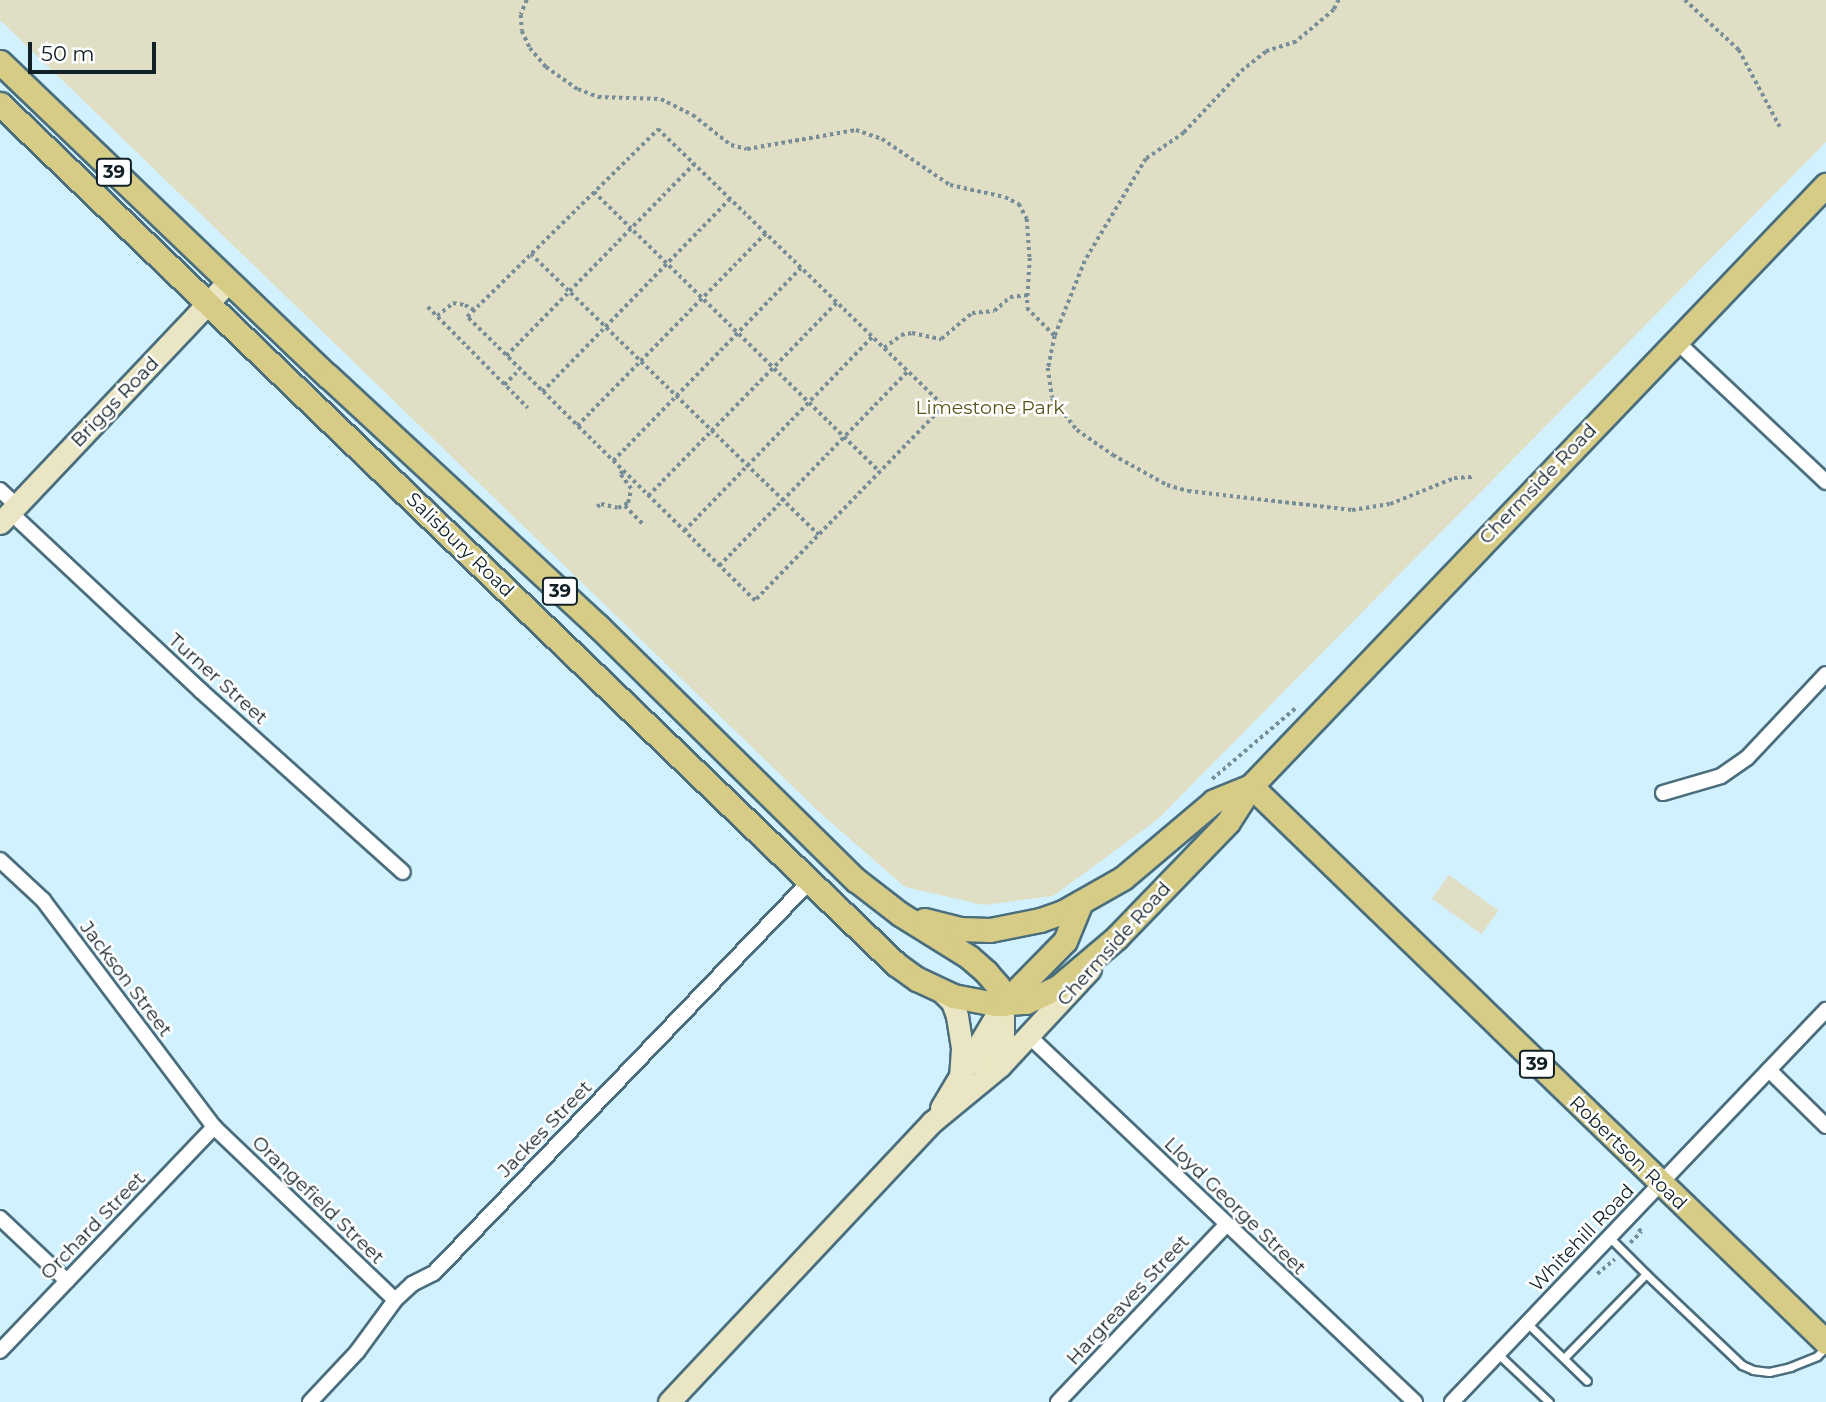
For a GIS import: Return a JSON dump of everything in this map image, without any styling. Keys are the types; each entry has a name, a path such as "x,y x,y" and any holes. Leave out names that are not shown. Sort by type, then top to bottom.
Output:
{"main road":[{"name":"Salisbury Road","path":"0,62 229,281 598,626 833,858 887,905 969,957 998,986 1003,1004"},
{"name":"Salisbury Road","path":"1,106 896,964 917,979 968,1000 1003,1004 1026,1002 1058,988 1116,938"},
{"name":"Chermside Road","path":"1116,938 1228,822 1251,786 1826,185"},
{"name":"Chermside Road","path":"1003,1004 1065,941 1085,900 1123,878 1214,801 1251,786"},
{"name":"Robertson Road","path":"1251,786 1826,1344"},
{"path":"810,881 833,858"},
{"name":"Salisbury Road","path":"887,905 941,925 990,930 1040,920 1085,900"}],"street":[{"name":"Briggs Road","path":"9,513 229,281"},
{"path":"1676,341 1826,482"},
{"name":"Turner Street","path":"0,490 9,513 201,691 403,872"},
{"path":"1663,793 1721,776 1747,758 1826,674"},
{"name":"Jackson Street","path":"0,860 43,900 214,1127"},
{"name":"Jackes Street","path":"310,1402 357,1352 395,1300 412,1284 434,1273 810,881"},
{"name":"Chermside Road","path":"669,1402 932,1122 963,1085 1029,1036 1116,938"},
{"path":"941,991 952,1002 957,1016 962,1049 963,1085"},
{"name":"Chermside Road","path":"963,1085 1003,1004"},
{"name":"Whitehill Road","path":"1452,1402 1826,1010"},
{"name":"Lloyd George Street","path":"1029,1036 1415,1402"},
{"path":"1769,1070 1826,1126"},
{"name":"Orchard Street","path":"0,1351 214,1127"},
{"name":"Orangefield Street","path":"214,1127 395,1300"},
{"path":"0,1218 67,1281"},
{"name":"Hargreaves Street","path":"1058,1402 1226,1225"}],"lane":[{"path":"1609,1237 1742,1365 1753,1370 1769,1371 1790,1367 1817,1356 1826,1344"},
{"path":"1564,1358 1646,1274"},
{"path":"1527,1323 1587,1381"},
{"path":"1498,1354 1549,1402"}],"path":[{"path":"527,0 522,23 530,48 546,67 578,89 598,97 661,99 693,115 731,145 747,149 856,130 882,139 950,185 1006,197 1019,204 1027,219 1027,308 1055,336"},
{"path":"1339,0 1334,9 1296,42 1266,52 1244,69 1184,132 1146,159 1086,261 1055,336 1048,368 1052,398 1077,430 1167,485 1352,510 1390,504 1454,478 1472,477"},
{"path":"1685,0 1739,50 1780,127"},
{"path":"657,129 944,406 755,601 467,317 594,192 657,129"},
{"path":"506,356 694,164"},
{"path":"594,192 880,472"},
{"path":"542,392 730,199"},
{"path":"577,426 766,233"},
{"path":"531,254 819,535"},
{"path":"613,461 802,268"},
{"path":"884,348 901,335 912,333 941,339 972,313 994,311 1010,297 1028,295"},
{"path":"648,496 837,302"},
{"path":"438,316 448,306 459,303 474,311"},
{"path":"428,307 528,408"},
{"path":"684,531 872,337"},
{"path":"505,385 519,370"},
{"path":"719,566 908,371"},
{"path":"597,507 601,504 612,508 625,506 630,500 631,489 620,474 623,471"},
{"path":"625,506 644,525"},
{"path":"1203,786 1305,699"}],"green space":[{"name":"Limestone Park","path":"0,0 1826,0 1826,142 1157,820 1053,896 984,905 905,887 818,811 0,20"},
{"path":"1449,875 1498,911 1481,934 1432,898"}]}
